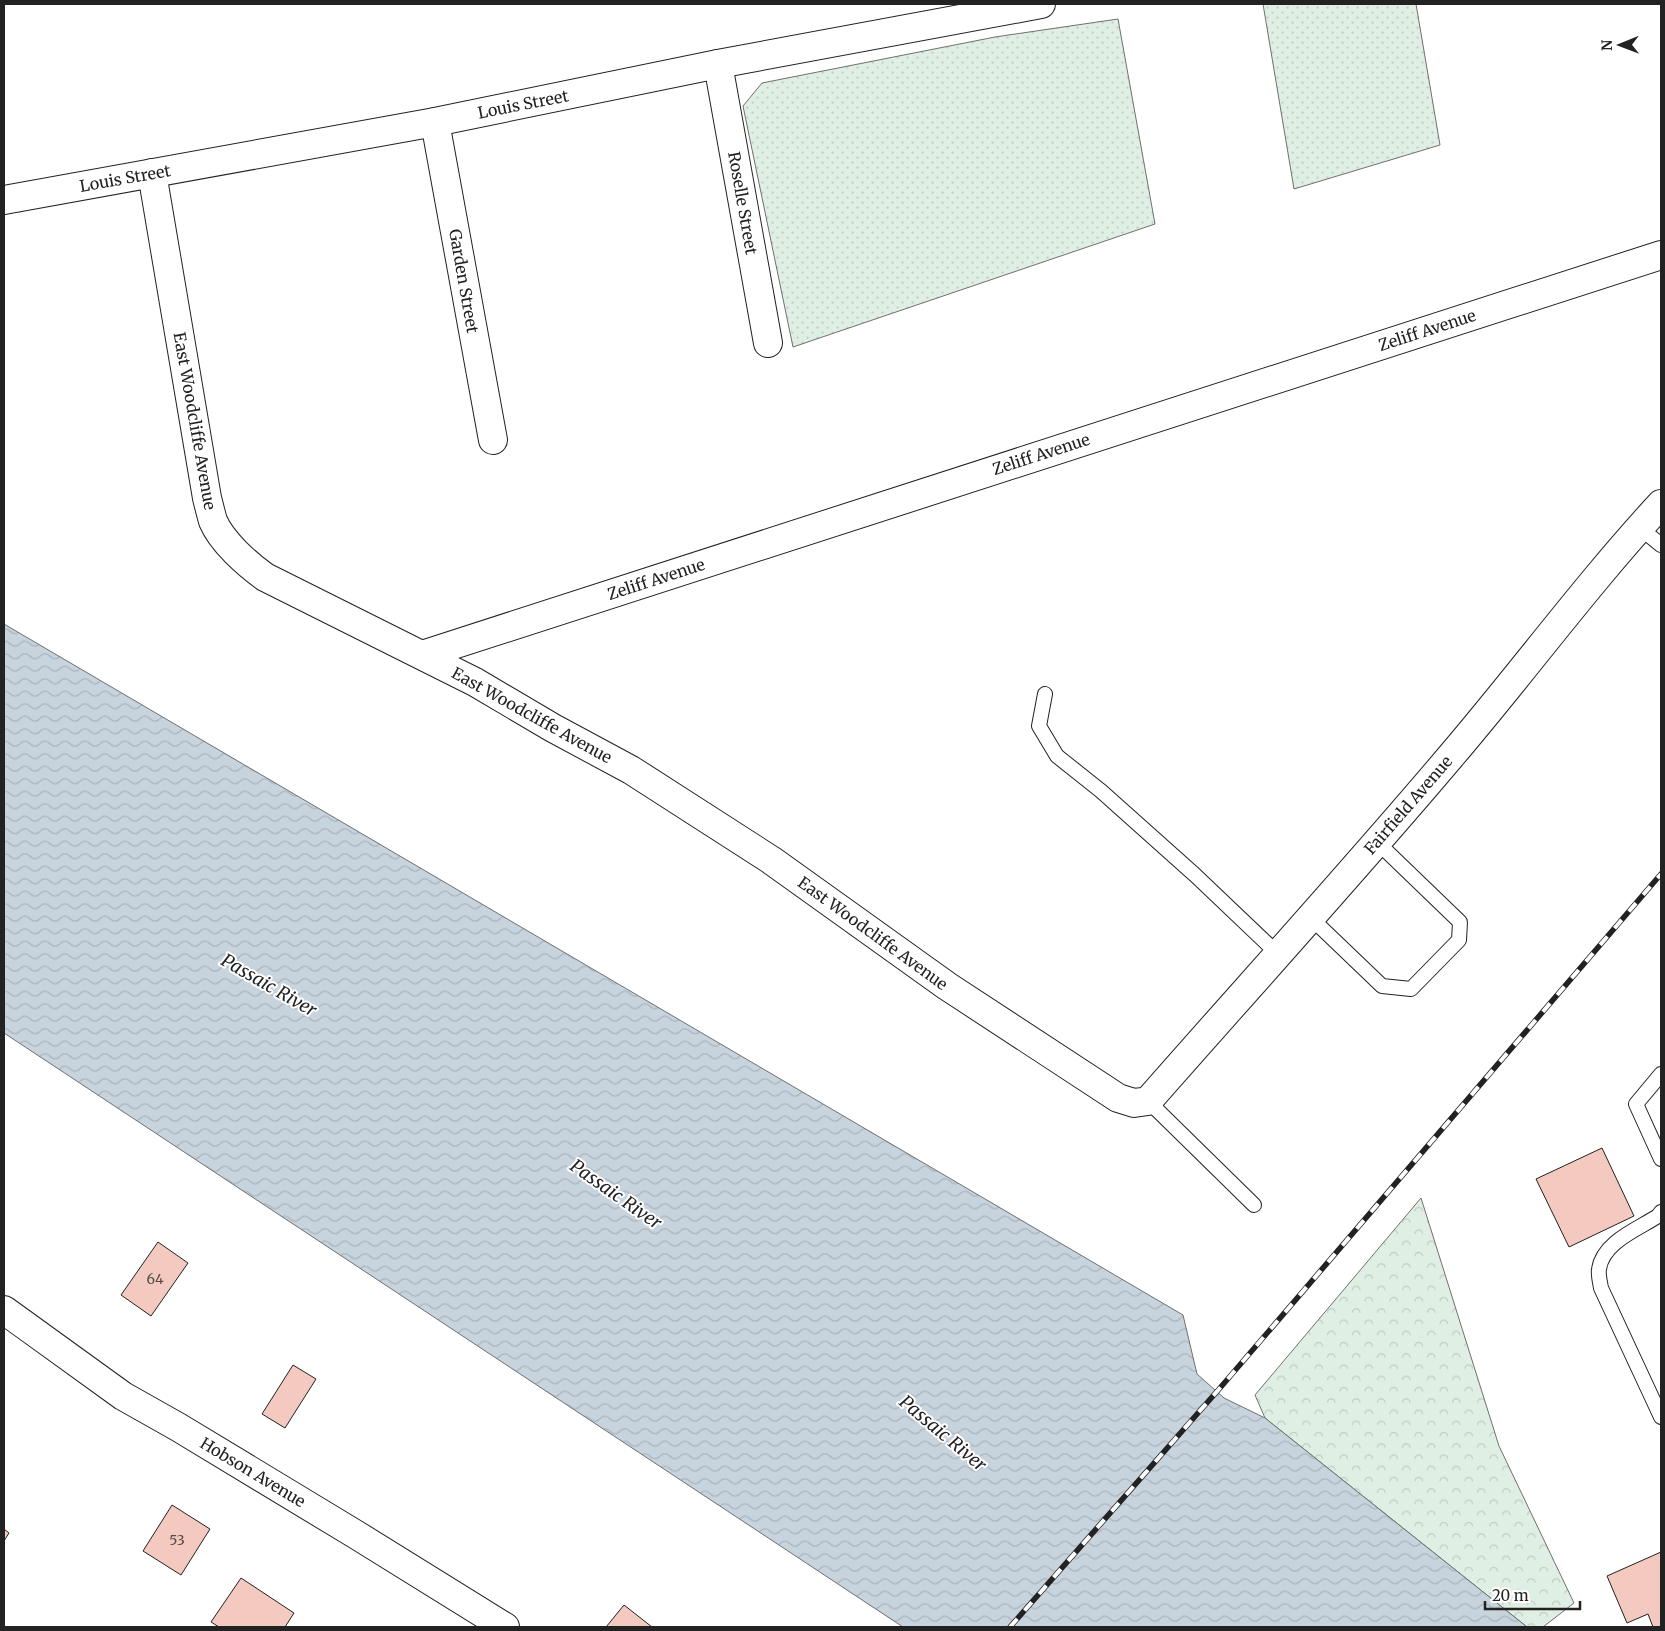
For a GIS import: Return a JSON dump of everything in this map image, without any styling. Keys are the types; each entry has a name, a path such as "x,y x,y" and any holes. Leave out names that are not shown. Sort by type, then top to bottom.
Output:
{"street":[{"name":"Louis Street","path":"4,200 435,122 998,8 1041,4"},
{"name":"Roselle Street","path":"718,64 768,343"},
{"name":"Garden Street","path":"435,122 492,440"},
{"name":"East Woodcliffe Avenue","path":"152,173 207,498 214,523 234,551 251,567 265,577 475,682 553,728 631,770 771,860 947,986 1118,1098 1134,1103 1148,1101"},
{"name":"Zeliff Avenue","path":"422,655 1661,255"},
{"name":"Fairfield Avenue","path":"1148,1101 1452,755 1639,527 1661,504"},
{"name":"Hobson Avenue","path":"4,1310 123,1396 355,1534 505,1627"}],"lane":[{"path":"1639,527 1661,545"},
{"path":"1045,694 1038,726 1057,756 1102,791 1195,875 1278,954"},
{"path":"1310,917 1382,986 1411,989 1458,940 1460,922 1376,841"},
{"path":"1661,1074 1636,1104 1661,1159"},
{"path":"1148,1101 1254,1204"},
{"path":"1661,1212 1658,1216 1613,1244 1604,1255 1598,1270 1601,1288 1661,1416"}],"green space":[{"path":"1263,4 1416,4 1440,145 1294,189"},
{"path":"1118,19 1155,224 793,347 743,106 762,83 995,37"},
{"path":"1421,1198 1499,1446 1574,1603 1543,1627 1527,1627 1265,1418 1255,1395"}],"water":[{"name":"Passaic River","path":"4,624 1183,1315 1197,1374 1224,1398 1265,1418 1527,1627 903,1627 4,1033"}],"building":[{"path":"1602,1148 1634,1216 1569,1247 1536,1179"},
{"path":"158,1242 188,1263 151,1316 121,1295"},
{"path":"293,1365 316,1379 285,1428 262,1414"},
{"path":"172,1505 210,1529 181,1575 143,1551"},
{"path":"4,1529 9,1533 4,1541"},
{"path":"1661,1552 1661,1627 1653,1627 1648,1614 1627,1623 1607,1576"},
{"path":"241,1578 294,1613 285,1627 219,1627 211,1622"},
{"path":"624,1605 652,1627 606,1627"}],"railway":[{"path":"1010,1627 1220,1388 1661,874"}]}
